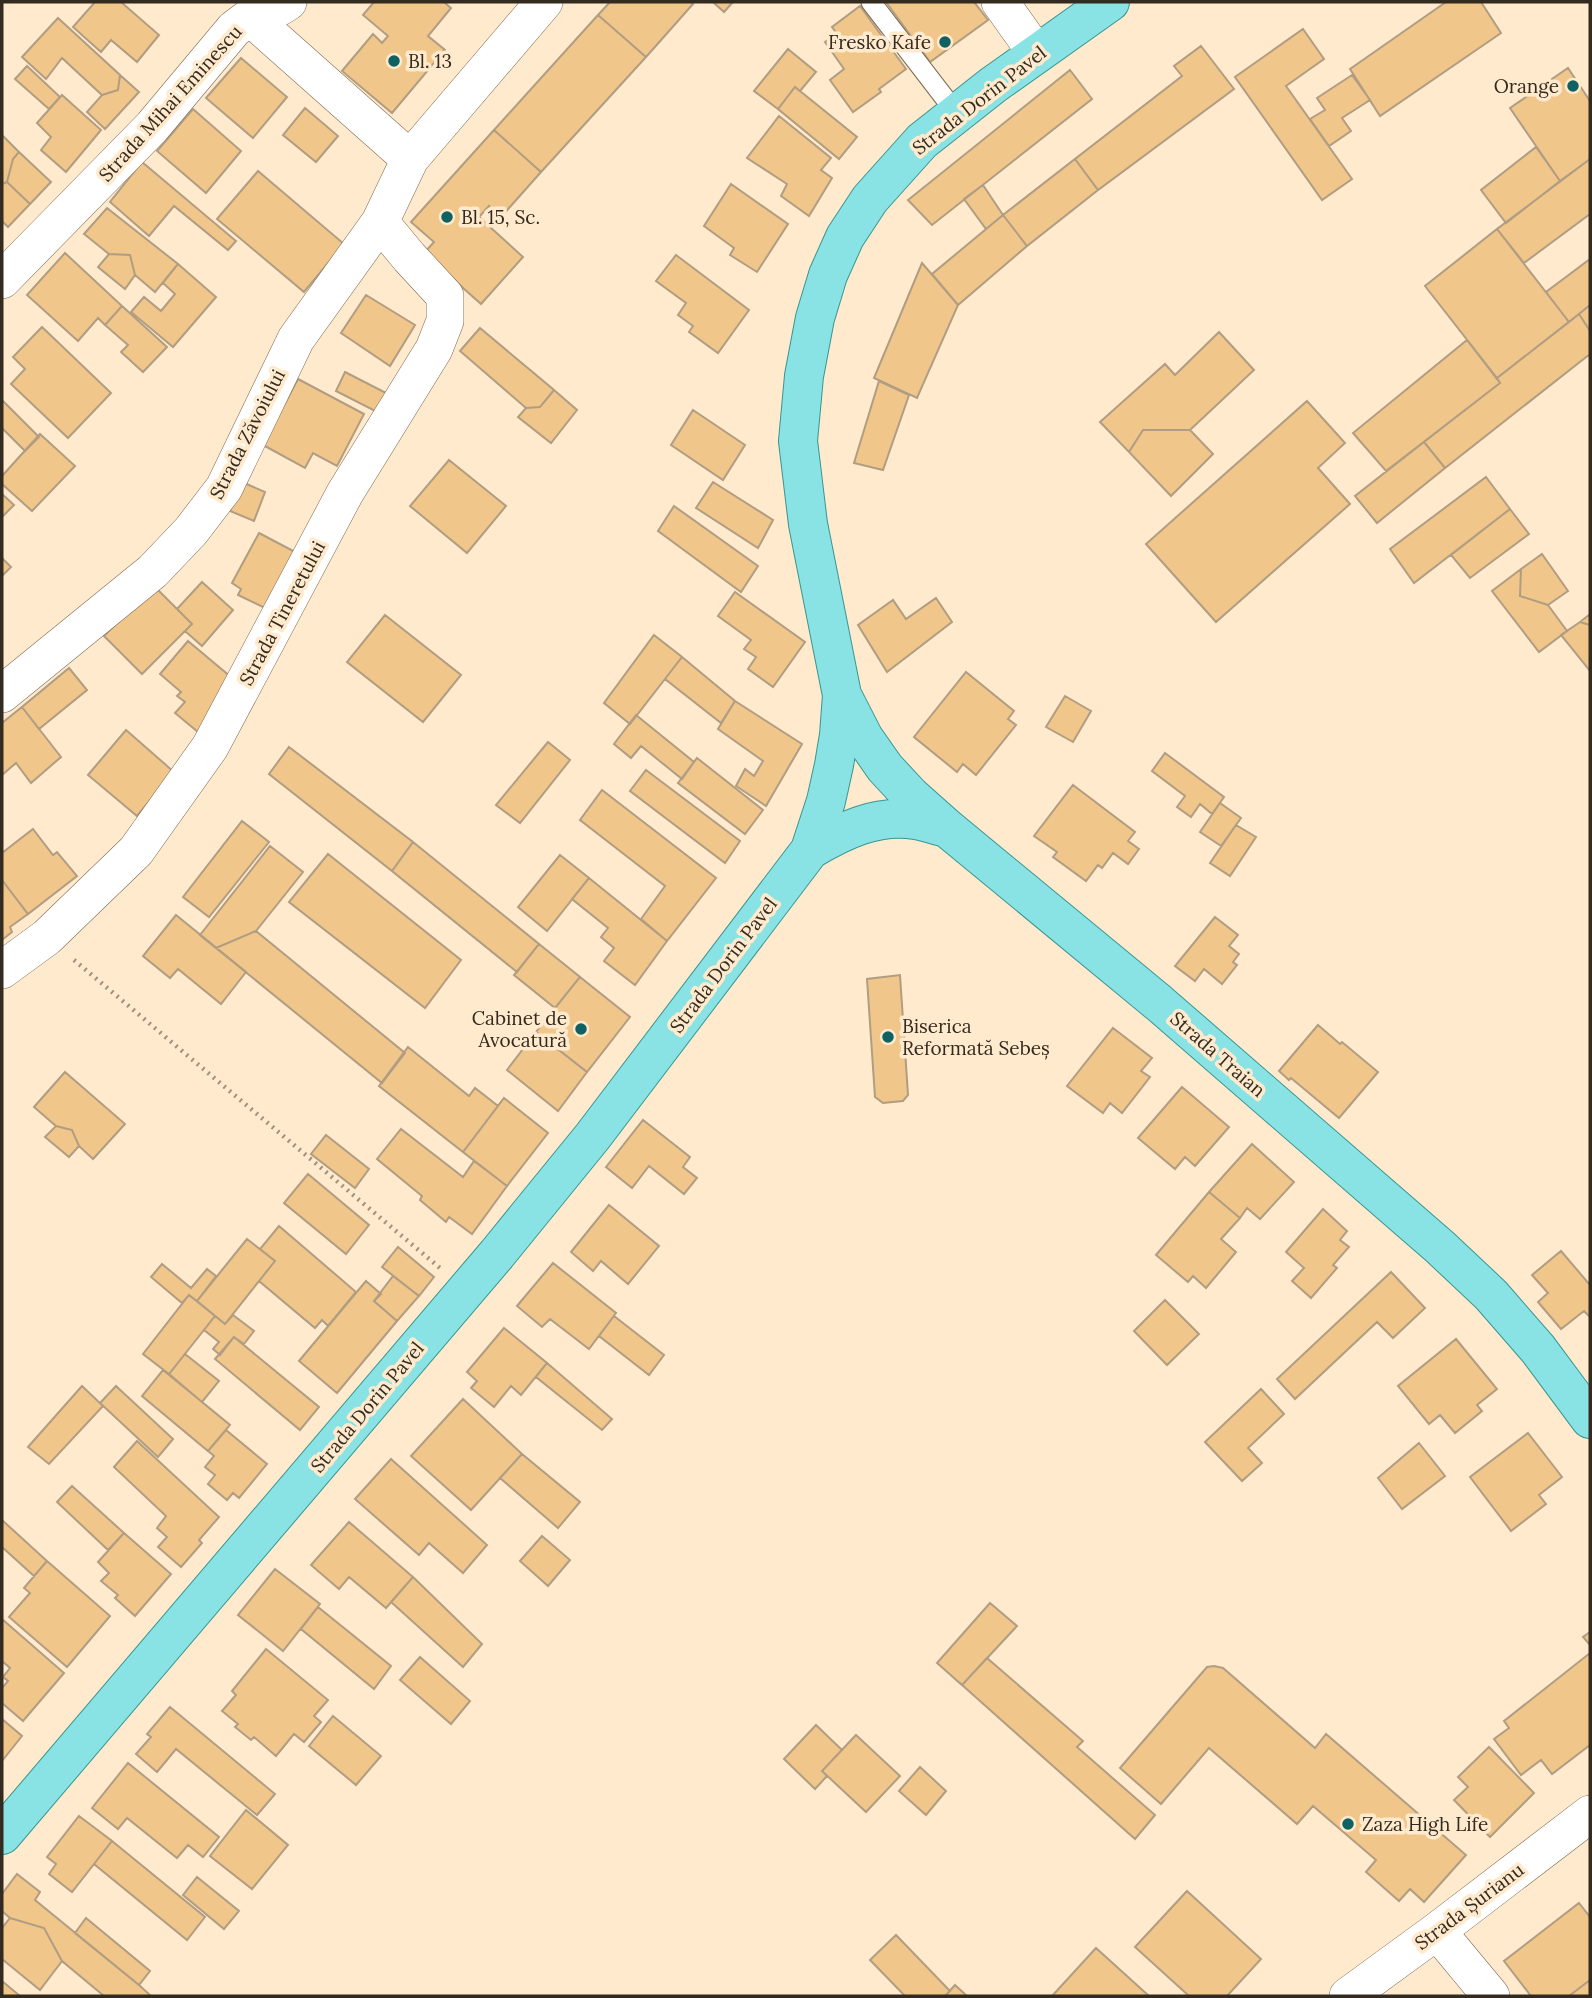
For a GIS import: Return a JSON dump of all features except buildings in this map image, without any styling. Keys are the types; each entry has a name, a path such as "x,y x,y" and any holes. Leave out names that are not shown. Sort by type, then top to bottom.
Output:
{"main road":[{"name":"Strada Dorin Pavel","path":"2,1835 466,1290 593,1136 810,850 834,765 842,695 808,524 798,441 804,376 815,318 828,275 845,237 870,199 922,142 993,85 1110,2"},
{"name":"Strada Traian","path":"842,695 864,737 885,768 947,828 1159,1003 1440,1247 1491,1295 1530,1340 1590,1419"},
{"path":"810,850 836,834 862,824 886,820 915,820 947,828"}],"street":[{"path":"250,17 288,2"},
{"path":"1000,2 1037,54"},
{"path":"410,159 535,5"},
{"name":"Strada Mihai Eminescu","path":"2,281 152,127 234,29 250,17 410,159"},
{"name":"Strada Zăvoiului","path":"2,694 153,571 191,531 224,488 296,339 380,222 410,159"},
{"name":"Strada Tineretului","path":"2,970 47,937 136,851 210,747 345,493 400,400 434,349 445,321 445,296 380,222"},
{"name":"Strada Șurianu","path":"1348,1996 1590,1814"},
{"path":"1437,1931 1491,1996"}],"lane":[{"path":"871,2 957,114"}],"path":[{"path":"47,937 466,1290"}],"place":[{"name":"Fresko Kafe","path":"945,42"},
{"name":"Bl. 13","path":"394,61"},
{"name":"Orange","path":"1573,86"},
{"name":"Bl. 15, Sc.","path":"447,217"},
{"name":"Cabinet de Avocatură","path":"581,1029"},
{"name":"Biserica Reformată Sebeș","path":"888,1037"},
{"name":"Zaza High Life","path":"1348,1824"}]}
